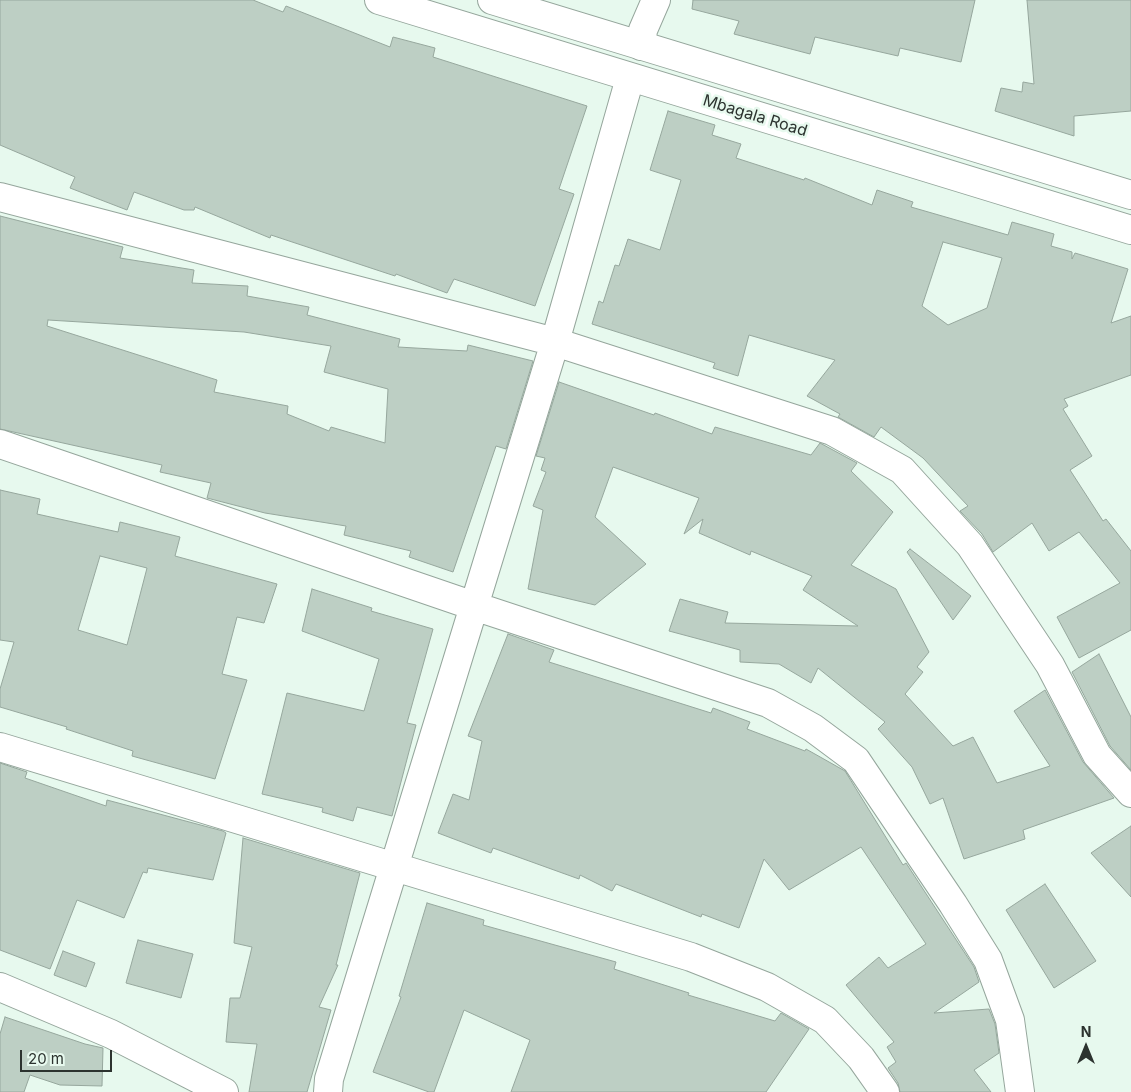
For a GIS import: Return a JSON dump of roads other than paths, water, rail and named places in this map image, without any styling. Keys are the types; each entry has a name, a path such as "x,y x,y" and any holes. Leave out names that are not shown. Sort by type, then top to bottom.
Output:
{"street":[{"name":"Mbagala Road","path":"379,0 1130,234"},
{"name":"Mbagala Road","path":"492,0 1131,195"},
{"path":"641,46 643,30 656,0"},
{"path":"328,1092 329,1079 555,342 630,78"},
{"path":"0,197 555,342 832,431 902,470 970,545 1050,665 1097,755 1131,793"},
{"path":"0,444 474,606 768,703 813,728 856,760 954,904 988,960 1010,1020 1020,1092"},
{"path":"0,747 691,957 767,987 825,1020 861,1058 885,1092"},
{"path":"0,987 111,1034 224,1092"}]}
